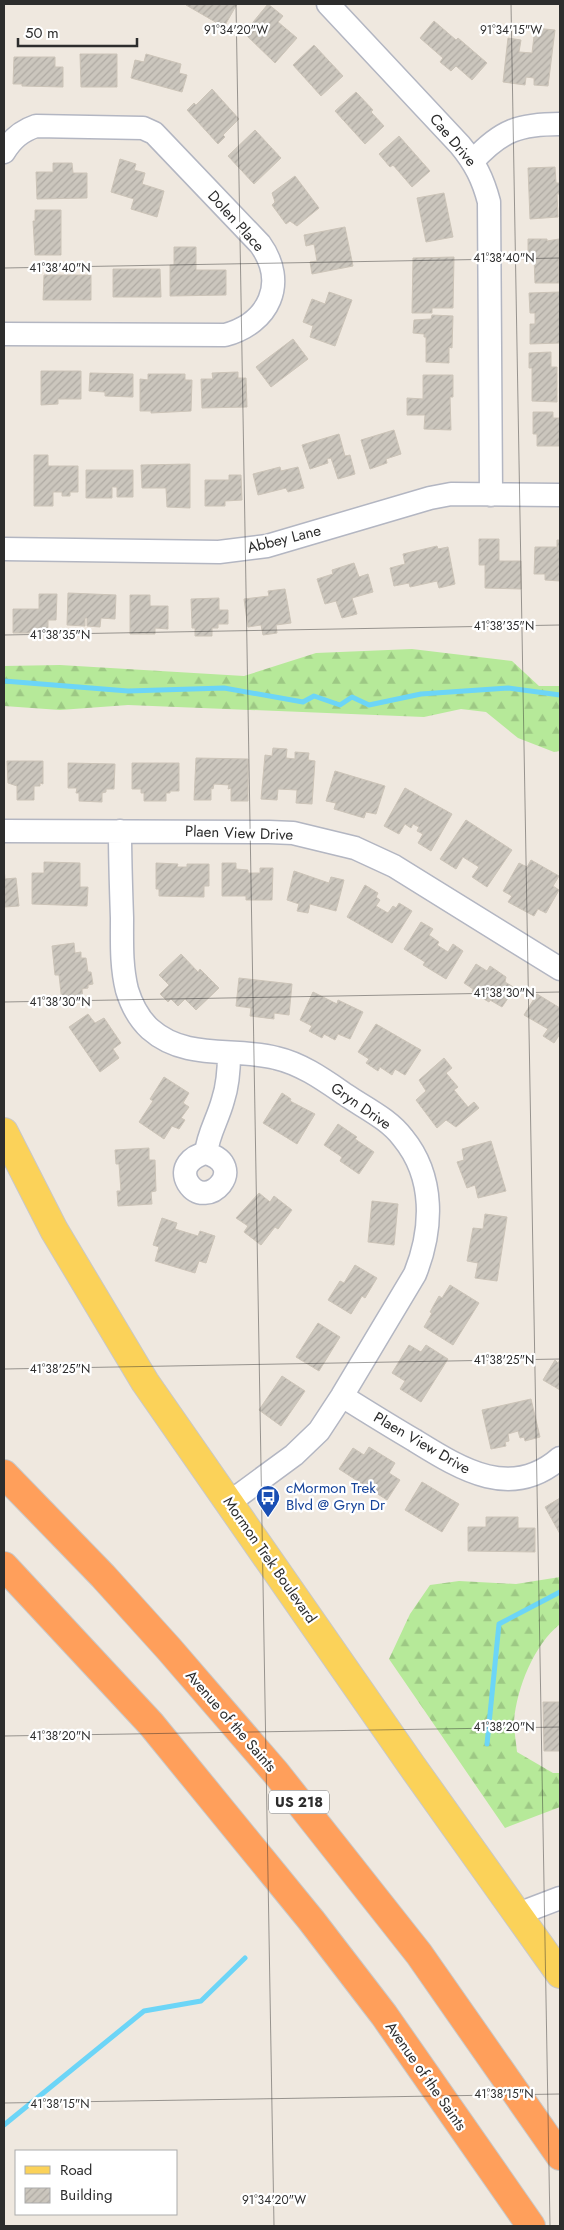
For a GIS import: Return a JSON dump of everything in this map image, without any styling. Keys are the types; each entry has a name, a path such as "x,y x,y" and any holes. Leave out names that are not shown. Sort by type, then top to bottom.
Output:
{"highway":[{"name":"Avenue of the Saints","path":"4,1474 103,1576 169,1648 276,1773 418,1954 560,2156"},
{"name":"Avenue of the Saints","path":"4,1566 180,1759 312,1920 384,2015 531,2226"},
{"path":"384,2015 510,2226"},
{"path":"501,2071 560,2143"}],"main road":[{"name":"Mormon Trek Boulevard","path":"4,1132 54,1230 145,1382 412,1766 560,1974"}],"street":[{"name":"Cae Drive","path":"328,4 473,161 484,184 488,202 492,495"},
{"path":"473,161 486,146 502,135 533,124 560,124"},
{"name":"Dolen Place","path":"4,152 10,142 21,132 36,126 143,128 154,133 260,244 271,264 273,279 271,295 262,313 251,324 240,331 225,335 4,334"},
{"name":"Abbey Lane","path":"4,549 219,552 247,550 267,546 430,498 451,494 560,496"},
{"name":"Plaen View Drive","path":"4,831 293,833 355,848 394,866 560,969"},
{"name":"Gryn Drive","path":"120,831 123,962 128,990 135,1010 149,1028 167,1040 190,1049 251,1054 276,1058 298,1065 328,1082 389,1123 403,1137 414,1155 425,1182 429,1207 428,1229 423,1254 415,1274 342,1396 319,1431 306,1445 230,1502"},
{"path":"206,1153 208,1137 223,1100 228,1078 229,1053"},
{"name":"Plaen View Drive","path":"342,1396 447,1460 480,1476 502,1480 519,1479 543,1470 560,1458"},
{"path":"518,1914 560,1898"}],"green space":[{"path":"412,649 512,661 539,686 560,686 560,751 554,752 518,738 486,712 461,709 424,717 128,705 60,710 4,706 4,666 60,665 244,676 316,653"},
{"path":"560,1577 560,1624 542,1643 528,1668 519,1694 514,1721 517,1752 553,1773 560,1773 560,1807 505,1828 389,1659 410,1614 430,1585 459,1581 516,1584"}],"building":[{"path":"186,4 237,4 224,27"},
{"path":"268,4 283,16 278,22 297,38 275,63 244,33"},
{"path":"434,21 456,40 458,38 487,63 472,80 456,66 451,71 440,62 443,58 420,38"},
{"path":"535,28 555,30 548,86 534,85 534,78 526,77 525,85 503,82 508,38 521,40 519,52 532,53"},
{"path":"314,45 343,76 321,96 293,65"},
{"path":"80,54 117,54 117,87 81,87"},
{"path":"146,54 181,64 179,73 187,75 182,92 131,78 135,60 144,62"},
{"path":"14,57 55,57 55,67 63,67 63,87 13,84"},
{"path":"212,89 239,119 223,135 225,137 218,144 187,110 194,103 196,105"},
{"path":"356,92 373,110 371,112 384,126 365,144 335,111"},
{"path":"255,130 281,158 254,184 228,156"},
{"path":"399,136 430,171 412,187 393,165 390,167 379,154"},
{"path":"120,159 136,164 134,170 145,173 142,184 164,191 157,217 131,209 134,199 111,192"},
{"path":"53,163 72,163 73,173 87,173 87,198 37,199 36,172 53,172"},
{"path":"555,167 556,183 560,183 560,194 557,194 558,217 530,219 528,168"},
{"path":"295,176 319,208 297,226 290,221 286,224 272,205 275,202 272,193"},
{"path":"444,193 453,237 426,242 417,198"},
{"path":"35,210 61,210 61,255 35,255 33,221 35,221"},
{"path":"345,227 353,266 312,274 310,262 317,261 314,244 306,246 304,235"},
{"path":"528,239 547,239 547,241 559,239 559,283 535,283 534,257 528,257"},
{"path":"174,247 196,247 196,270 226,270 226,295 170,296 170,265 174,265"},
{"path":"454,257 453,308 432,308 432,313 412,313 413,258"},
{"path":"113,269 160,269 161,297 113,297"},
{"path":"44,275 91,275 91,300 43,300"},
{"path":"329,292 352,300 335,346 310,337 313,326 303,322 312,299 325,304"},
{"path":"560,292 560,343 530,344 530,324 535,324 535,313 530,313 529,293"},
{"path":"432,315 453,316 452,348 449,347 449,363 426,362 426,337 424,337 424,334 413,333 414,320 431,319"},
{"path":"293,339 308,359 271,387 256,367"},
{"path":"551,352 551,367 557,367 557,402 532,401 532,368 529,368 529,353"},
{"path":"41,371 81,371 81,399 58,399 58,404 41,405"},
{"path":"238,372 238,378 246,378 247,407 202,408 201,379 213,379 212,373"},
{"path":"90,373 133,374 133,397 105,396 105,392 89,391"},
{"path":"148,374 185,374 185,380 192,380 191,411 151,413 151,411 140,411 140,379 148,380"},
{"path":"423,375 453,375 453,397 450,397 451,430 424,429 425,415 407,415 407,398 423,399"},
{"path":"533,412 553,412 553,418 560,418 560,446 537,446 537,434 533,434"},
{"path":"394,430 401,454 386,459 387,463 370,469 361,440"},
{"path":"339,434 345,456 350,455 355,474 338,479 331,458 327,459 328,463 310,469 302,445"},
{"path":"34,455 48,455 48,466 78,466 78,492 70,492 70,496 62,496 62,492 53,492 53,506 34,506"},
{"path":"190,464 190,508 167,507 166,488 142,488 141,465"},
{"path":"280,467 281,471 298,467 304,488 288,492 286,488 258,495 253,474"},
{"path":"86,470 133,470 133,497 117,497 117,487 112,487 112,498 86,498"},
{"path":"229,475 241,475 242,500 225,501 225,506 205,506 205,480 229,480"},
{"path":"479,539 499,539 499,561 521,561 521,589 485,588 485,565 479,565"},
{"path":"557,540 560,540 560,581 545,580 545,574 534,574 535,547 557,547"},
{"path":"437,546 438,549 448,547 455,584 439,588 437,581 410,587 409,583 394,586 390,568 405,564 403,554"},
{"path":"354,563 359,577 368,574 373,592 352,598 357,614 342,618 336,601 325,604 317,579 333,574 332,570"},
{"path":"285,589 291,623 276,625 277,633 263,635 261,625 248,627 244,599 269,596 268,591"},
{"path":"68,593 116,595 115,619 101,618 100,627 87,626 87,618 85,618 85,626 67,625"},
{"path":"39,594 57,594 56,620 48,620 48,633 13,633 13,609 39,609"},
{"path":"130,595 150,595 150,606 168,606 168,629 155,628 155,634 130,634"},
{"path":"219,598 219,610 228,610 228,624 218,624 218,628 212,628 212,636 195,636 195,628 192,628 191,599"},
{"path":"273,748 287,749 286,758 295,759 295,752 309,753 308,760 315,761 312,804 296,803 297,790 278,789 277,800 261,799 265,755 272,756"},
{"path":"196,758 248,759 248,801 231,801 231,788 228,789 229,785 214,784 213,789 211,788 211,800 194,800"},
{"path":"7,761 43,761 43,784 40,783 40,786 34,786 34,800 17,800 17,786 8,783"},
{"path":"68,763 115,764 114,789 106,789 106,792 102,793 102,802 79,801 79,793 76,793 77,788 68,788"},
{"path":"132,763 179,763 179,791 166,793 166,801 144,801 144,793 141,793 141,789 132,789"},
{"path":"335,771 385,786 376,814 366,812 364,818 334,809 336,803 326,801"},
{"path":"405,788 452,814 431,851 418,843 423,834 417,831 419,827 413,824 411,828 405,824 399,834 384,826"},
{"path":"466,820 512,850 487,887 472,877 479,867 463,857 456,869 440,859"},
{"path":"531,860 559,876 553,886 559,890 546,913 538,909 534,916 508,902 512,896 503,891 519,863 527,867"},
{"path":"44,862 80,863 80,887 88,887 87,906 32,904 32,873 44,873"},
{"path":"156,863 178,864 177,867 187,867 187,864 209,864 209,886 204,886 204,897 159,896 159,889 156,889"},
{"path":"222,863 236,863 236,869 248,870 248,873 260,873 260,868 273,868 272,900 246,900 246,896 222,896"},
{"path":"4,868 5,879 16,878 19,906 4,907"},
{"path":"294,871 329,883 331,877 344,880 336,911 310,904 308,913 297,911 299,904 287,900"},
{"path":"365,885 378,893 376,897 380,900 376,906 388,913 393,906 396,908 399,903 412,911 392,943 347,917"},
{"path":"421,922 433,929 429,935 439,942 437,945 448,952 453,944 463,951 446,979 423,965 425,962 404,949"},
{"path":"74,943 75,953 81,952 81,958 86,958 88,972 91,972 93,984 88,985 88,988 82,989 83,1000 62,1002 59,975 55,975 52,946"},
{"path":"181,954 198,972 200,969 219,988 196,1010 185,999 178,1006 171,999 168,1002 160,994 169,985 159,975"},
{"path":"476,964 487,971 490,966 506,977 505,982 515,988 502,1007 472,992 473,989 464,983"},
{"path":"239,978 292,984 289,1015 274,1013 274,1019 250,1016 251,1008 236,1006"},
{"path":"313,992 337,1004 338,1000 363,1012 350,1039 338,1034 335,1040 324,1034 322,1038 309,1031 312,1026 300,1020"},
{"path":"537,994 560,1008 560,1034 554,1043 543,1036 548,1029 524,1015"},
{"path":"88,1014 95,1023 104,1018 121,1043 113,1049 119,1058 100,1072 69,1027"},
{"path":"376,1024 421,1050 405,1075 395,1069 392,1075 380,1067 378,1071 366,1063 369,1059 358,1052"},
{"path":"444,1058 452,1068 446,1073 458,1087 454,1090 468,1107 474,1102 479,1108 456,1127 446,1120 437,1128 416,1100 426,1091 419,1080"},
{"path":"164,1077 189,1093 183,1103 189,1107 181,1118 185,1120 179,1129 172,1126 164,1139 139,1122 153,1101 150,1099"},
{"path":"282,1093 291,1099 290,1101 315,1114 297,1144 263,1123"},
{"path":"338,1124 374,1152 359,1174 340,1161 342,1157 324,1145"},
{"path":"491,1141 506,1191 478,1198 475,1185 467,1188 457,1162 464,1160 462,1149"},
{"path":"149,1148 149,1160 155,1160 156,1191 151,1192 152,1204 118,1206 117,1191 121,1191 119,1164 116,1164 115,1150"},
{"path":"259,1193 270,1202 274,1196 292,1210 278,1229 275,1227 261,1245 244,1232 248,1226 236,1218"},
{"path":"372,1201 398,1204 394,1245 368,1242"},
{"path":"485,1214 507,1217 497,1281 475,1278 478,1263 467,1261 473,1228 483,1229"},
{"path":"162,1218 177,1223 175,1229 198,1236 200,1231 215,1236 206,1263 199,1261 195,1273 155,1261 159,1247 153,1245"},
{"path":"355,1265 377,1278 365,1298 362,1296 351,1314 328,1300 340,1281 344,1283"},
{"path":"450,1285 479,1303 453,1345 424,1327 439,1296 442,1298"},
{"path":"318,1323 340,1337 319,1371 296,1357"},
{"path":"409,1345 421,1352 426,1345 448,1359 421,1402 400,1389 405,1381 392,1373"},
{"path":"555,1360 558,1363 560,1360 560,1390 543,1380"},
{"path":"282,1376 305,1391 281,1426 259,1410"},
{"path":"531,1399 540,1437 525,1441 524,1437 520,1438 518,1431 508,1434 509,1441 505,1442 506,1446 491,1449 482,1410"},
{"path":"369,1447 395,1463 389,1473 400,1480 387,1500 339,1469 353,1448 364,1455"},
{"path":"422,1482 459,1504 442,1532 405,1510"},
{"path":"560,1498 560,1534 545,1507"},
{"path":"486,1517 518,1517 518,1528 535,1528 535,1552 468,1551 468,1527 486,1527"},
{"path":"543,1702 560,1702 560,1751 544,1751"}],"waterway":[{"path":"4,681 128,691 224,688 303,702 314,696 340,705 352,697 369,705 421,694 508,688 560,695"},
{"path":"487,1744 499,1624 560,1592"},
{"path":"4,2125 144,2011 201,2001 245,1958"}],"place":[{"name":"cMormon Trek Blvd @ Gryn Dr","path":"268,1518"}]}
